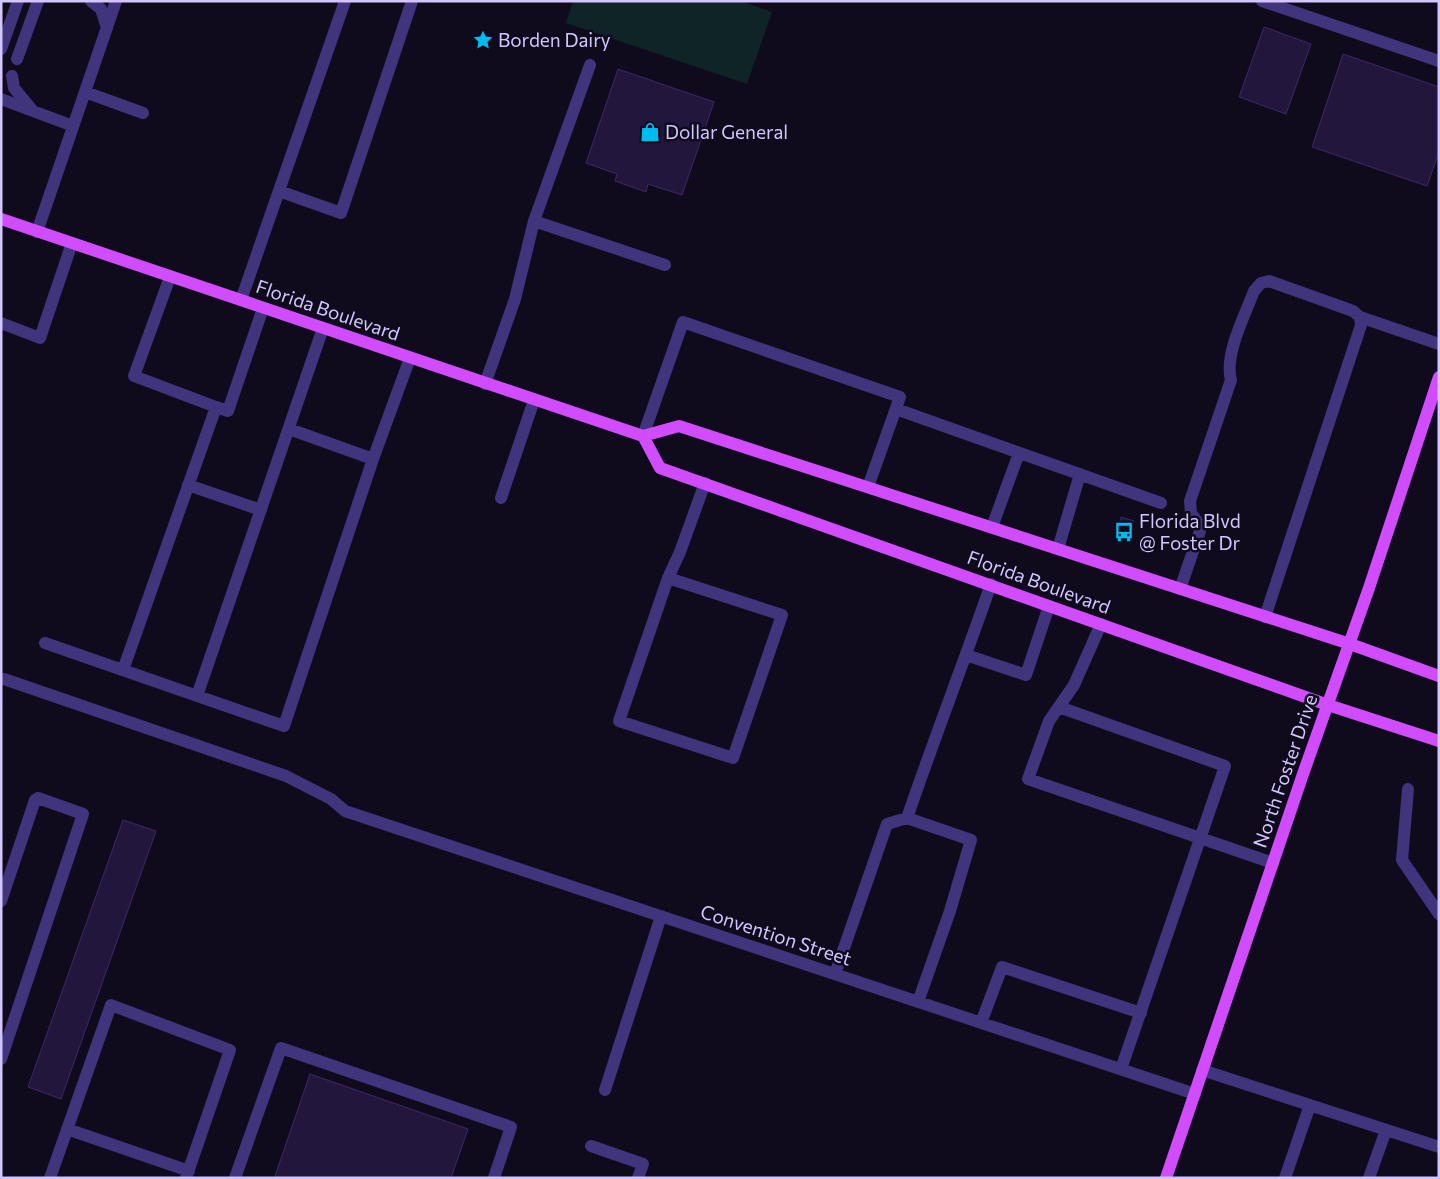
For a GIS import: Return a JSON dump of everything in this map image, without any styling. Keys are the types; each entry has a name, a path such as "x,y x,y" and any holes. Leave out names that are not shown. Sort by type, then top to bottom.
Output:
{"main road":[{"name":"Florida Boulevard","path":"1,219 643,436 679,426 1350,644 1439,676"},
{"name":"North Foster Drive","path":"1166,1178 1350,644 1439,377"},
{"name":"Florida Boulevard","path":"643,436 660,468 1328,705 1439,741"}],"street":[{"path":"1,49 18,1"},
{"path":"17,59 38,1"},
{"path":"90,1 101,9 107,28"},
{"path":"37,232 116,1"},
{"path":"241,300 345,1"},
{"path":"278,191 341,213 412,1"},
{"path":"1262,1 1439,61"},
{"path":"485,384 515,300 534,221 590,65"},
{"path":"12,76 14,88 35,113"},
{"path":"85,92 143,113"},
{"path":"1,100 73,126"},
{"path":"534,221 665,264"},
{"path":"1,323 40,338 72,243"},
{"path":"170,277 134,376 222,409"},
{"path":"1180,589 1200,531 1199,524 1192,513 1190,501 1231,380 1229,363 1254,290 1261,283 1268,281 1353,311 1360,317 1439,344"},
{"path":"123,670 188,485 222,409 263,308"},
{"path":"1266,617 1361,325 1360,317"},
{"path":"643,436 683,322 900,397 868,487"},
{"path":"197,696 323,328"},
{"path":"44,643 284,726 373,459 410,358"},
{"path":"502,498 534,400"},
{"path":"896,409 1161,503"},
{"path":"289,429 373,459"},
{"path":"992,527 1019,453"},
{"path":"1058,549 1080,474"},
{"path":"668,578 782,616 733,758 619,721 668,578 680,552 705,483"},
{"path":"188,485 261,510"},
{"path":"907,818 990,584"},
{"path":"966,655 1026,675 1049,606"},
{"path":"1101,624 1074,685 1049,721 1028,779 1273,863"},
{"name":"Convention Street","path":"4,680 286,776 330,799 345,811 1194,1094"},
{"path":"1059,706 1224,766 1121,1070"},
{"path":"1408,789 1402,860 1439,914"},
{"path":"1,902 37,799 82,814 1,1059"},
{"path":"835,974 887,824 907,818 971,840 918,1002"},
{"path":"605,1090 661,916"},
{"path":"981,1023 1002,967 1141,1013"},
{"path":"50,1178 67,1129 111,1005 230,1050 187,1174 67,1129"},
{"path":"235,1178 281,1048 511,1128 494,1178"},
{"path":"1202,1070 1439,1147"},
{"path":"1285,1178 1310,1105"},
{"path":"1369,1178 1386,1130"},
{"path":"591,1146 643,1164 638,1178"}],"green space":[{"path":"573,1 741,1 772,12 747,84 566,23"}],"building":[{"path":"1264,27 1311,44 1286,114 1239,97"},
{"path":"1343,54 1439,87 1439,152 1427,186 1312,147"},
{"name":"Dollar General","path":"618,69 714,102 682,195 648,184 646,192 615,181 617,174 586,163"},
{"path":"1121,517 1134,521 1132,527 1120,523"},
{"path":"123,820 156,831 61,1099 28,1087"},
{"path":"310,1074 468,1129 451,1178 281,1178 275,1176"}],"place":[{"name":"Borden Dairy","path":"483,40"},
{"name":"Dollar General","path":"650,132"},
{"name":"Florida Blvd @ Foster Dr","path":"1124,532"}]}
